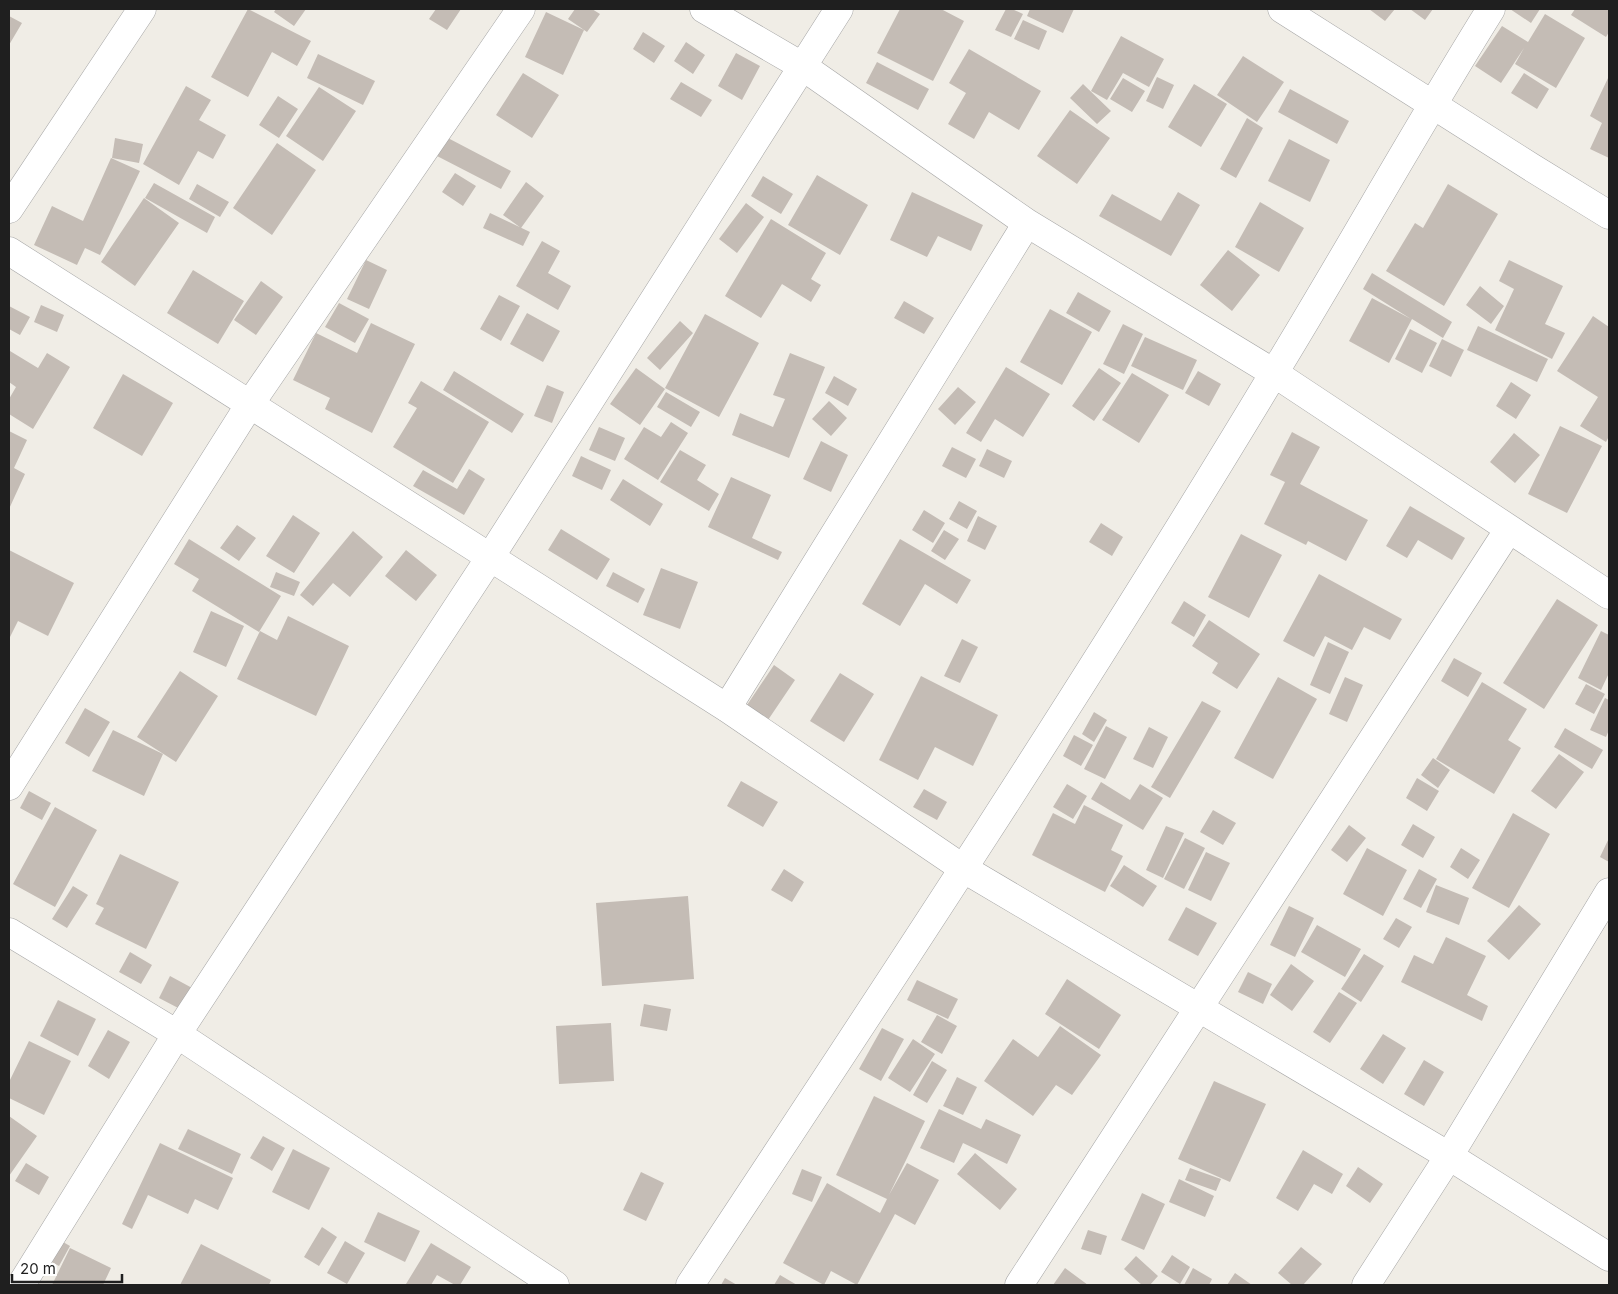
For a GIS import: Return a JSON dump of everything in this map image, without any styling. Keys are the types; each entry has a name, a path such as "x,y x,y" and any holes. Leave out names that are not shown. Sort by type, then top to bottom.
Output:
{"street":[{"path":"9,209 142,9"},
{"path":"9,786 250,404 521,9"},
{"path":"704,9 802,66 1027,223 1274,374 1609,595"},
{"path":"21,1285 177,1034 491,556 839,9"},
{"path":"1282,9 1531,167 1609,214"},
{"path":"690,1285 964,869 1274,374 1432,104 1491,9"},
{"path":"727,708 1027,223"},
{"path":"9,252 491,556 727,708 964,869 1449,1156 1609,1256"},
{"path":"1019,1285 1509,528"},
{"path":"1366,1285 1449,1156 1609,892"},
{"path":"9,932 177,1034 555,1285"}],"building":[{"path":"248,9 311,41 297,66 272,52 248,97 211,77"},
{"path":"276,9 306,9 294,26 274,12"},
{"path":"436,9 461,9 447,30 429,19"},
{"path":"575,9 592,9 600,14 587,32 568,19"},
{"path":"900,9 941,9 964,21 933,81 877,53"},
{"path":"1006,9 1012,9 1023,14 1011,37 995,30"},
{"path":"1030,9 1074,9 1063,33 1027,16"},
{"path":"1369,9 1395,9 1385,21"},
{"path":"1410,9 1433,9 1425,20"},
{"path":"1510,9 1540,9 1531,23"},
{"path":"1575,9 1609,9 1609,32 1606,37 1571,15"},
{"path":"546,12 584,30 563,75 525,57"},
{"path":"1545,14 1585,38 1556,88 1515,64 1524,48 1501,83 1475,66 1502,26 1528,42"},
{"path":"9,16 22,23 9,45"},
{"path":"1023,20 1047,31 1039,50 1014,39"},
{"path":"643,32 665,46 654,63 633,49"},
{"path":"1121,36 1164,59 1149,87 1123,73 1107,100 1091,91"},
{"path":"686,42 705,55 693,74 674,61"},
{"path":"969,49 1041,91 1019,130 989,112 974,139 948,124 966,93 949,83"},
{"path":"736,53 760,66 742,100 718,86"},
{"path":"318,54 375,81 363,105 307,78"},
{"path":"1243,56 1284,82 1257,122 1217,95"},
{"path":"877,62 929,89 918,110 866,83"},
{"path":"523,73 559,95 532,138 496,115"},
{"path":"1524,73 1549,89 1537,109 1511,93"},
{"path":"1609,76 1609,158 1590,149 1602,123 1590,116"},
{"path":"1157,77 1174,85 1163,109 1146,101"},
{"path":"1123,78 1145,91 1132,112 1110,99"},
{"path":"681,82 712,100 701,117 670,99"},
{"path":"1083,84 1111,111 1097,124 1070,98"},
{"path":"1194,84 1227,104 1201,147 1168,127"},
{"path":"186,86 211,100 199,120 226,135 213,159 198,151 179,185 143,164"},
{"path":"319,87 356,111 323,161 286,136"},
{"path":"1290,89 1349,121 1337,144 1278,112"},
{"path":"278,96 298,109 279,138 259,125"},
{"path":"1070,110 1110,138 1077,184 1037,156"},
{"path":"1247,118 1263,128 1236,178 1220,169"},
{"path":"446,137 511,171 501,189 437,156"},
{"path":"115,138 143,144 139,163 112,158"},
{"path":"1289,139 1330,160 1310,202 1268,181"},
{"path":"277,143 316,170 272,235 233,208"},
{"path":"111,158 140,171 100,255 85,248 77,265 34,245 52,206 83,221"},
{"path":"455,173 476,186 463,206 442,192"},
{"path":"817,175 868,205 840,255 788,225"},
{"path":"763,176 793,194 781,214 751,196"},
{"path":"526,182 544,196 521,228 503,215"},
{"path":"154,183 215,217 207,233 145,198"},
{"path":"197,184 229,202 220,217 189,199"},
{"path":"1448,184 1498,214 1444,306 1386,271 1415,223 1423,228"},
{"path":"912,192 983,225 971,251 938,236 927,257 890,240"},
{"path":"1178,192 1200,205 1171,256 1099,216 1112,194 1161,221"},
{"path":"144,198 179,223 135,286 101,262"},
{"path":"1260,202 1304,228 1279,272 1235,247"},
{"path":"746,203 764,217 737,253 719,239"},
{"path":"490,213 530,232 523,246 483,228"},
{"path":"771,219 826,253 811,279 821,285 811,302 782,284 761,318 725,296"},
{"path":"542,241 560,251 548,273 571,286 558,310 516,286"},
{"path":"1228,250 1260,275 1232,311 1200,285"},
{"path":"366,260 387,270 369,309 347,299"},
{"path":"1509,260 1563,286 1545,324 1565,333 1552,359 1495,330 1514,289 1499,281"},
{"path":"193,270 244,301 218,344 167,313"},
{"path":"1372,273 1452,322 1443,338 1412,319 1389,363 1349,341 1372,298 1411,319 1363,289"},
{"path":"261,281 283,297 256,335 234,320"},
{"path":"1480,286 1504,306 1491,324 1466,305"},
{"path":"1078,292 1111,311 1099,332 1066,313"},
{"path":"499,295 520,306 501,341 480,329"},
{"path":"904,301 934,318 924,334 894,318"},
{"path":"339,303 369,319 355,343 325,327"},
{"path":"41,305 64,315 57,332 34,322"},
{"path":"9,306 30,317 20,335 9,329"},
{"path":"1050,309 1092,332 1062,385 1020,362"},
{"path":"527,313 560,331 543,362 510,344"},
{"path":"705,314 759,343 719,417 665,388"},
{"path":"1593,316 1609,327 1609,436 1606,442 1580,426 1598,397 1557,371"},
{"path":"680,321 693,333 660,370 647,358"},
{"path":"371,323 415,344 372,433 325,409 330,398 293,380 316,333 357,353"},
{"path":"1123,324 1143,334 1124,374 1103,364"},
{"path":"1478,326 1548,359 1537,382 1467,350"},
{"path":"1410,329 1437,343 1422,373 1395,359"},
{"path":"1145,337 1197,360 1183,390 1131,366"},
{"path":"1442,339 1464,350 1451,377 1429,366"},
{"path":"10,351 38,368 47,353 70,367 33,429 9,414 9,399 16,387 9,382"},
{"path":"790,353 825,367 789,458 732,435 740,413 773,427 785,399 773,395"},
{"path":"1006,367 1050,394 1023,437 995,419 981,442 966,433"},
{"path":"636,368 665,389 640,425 610,404"},
{"path":"1099,368 1121,383 1094,421 1072,406"},
{"path":"454,371 524,414 512,433 443,390"},
{"path":"1198,371 1221,384 1209,406 1185,393"},
{"path":"1132,373 1169,395 1139,443 1102,420"},
{"path":"123,374 173,403 142,456 93,428"},
{"path":"834,376 857,389 848,406 825,393"},
{"path":"421,381 489,422 453,483 393,447 417,408 408,403"},
{"path":"1511,382 1531,395 1516,419 1496,406"},
{"path":"547,385 564,392 552,423 534,416"},
{"path":"958,387 976,402 955,425 938,409"},
{"path":"666,392 700,412 691,427 657,407"},
{"path":"829,401 847,418 831,436 812,419"},
{"path":"671,422 688,433 658,480 624,459 644,427 661,437"},
{"path":"1560,426 1602,446 1567,513 1528,494"},
{"path":"599,427 625,438 615,461 589,450"},
{"path":"9,431 27,440 14,468 25,474 9,509"},
{"path":"1292,432 1320,447 1300,484 1368,520 1346,561 1308,541 1306,545 1264,524 1285,482 1270,475"},
{"path":"1514,433 1540,455 1515,483 1490,462"},
{"path":"821,441 848,455 831,492 803,479"},
{"path":"952,447 976,459 966,478 942,466"},
{"path":"987,449 1012,461 1004,478 979,466"},
{"path":"680,450 706,465 697,480 719,494 709,511 660,482"},
{"path":"581,456 611,470 602,490 572,476"},
{"path":"469,469 485,479 464,515 413,486 423,470 457,489"},
{"path":"731,477 771,495 752,538 782,552 778,560 708,527"},
{"path":"623,479 663,504 650,526 610,500"},
{"path":"959,501 977,511 967,529 949,519"},
{"path":"1410,506 1465,538 1452,560 1418,540 1407,558 1386,546"},
{"path":"924,510 945,523 933,543 912,530"},
{"path":"293,515 320,533 294,573 266,556"},
{"path":"978,516 997,526 985,550 967,541"},
{"path":"1101,523 1123,537 1112,556 1089,542"},
{"path":"237,525 256,538 239,561 220,548"},
{"path":"561,529 610,559 597,580 548,550"},
{"path":"944,530 959,539 945,560 931,551"},
{"path":"353,531 383,557 350,597 333,583 313,606 300,595"},
{"path":"1241,534 1282,555 1249,618 1208,597"},
{"path":"189,539 281,596 259,632 192,591 199,579 174,564"},
{"path":"900,539 971,580 957,604 925,584 900,626 862,604"},
{"path":"9,550 74,583 48,636 18,621 9,639"},
{"path":"406,550 437,575 416,601 385,576"},
{"path":"661,568 698,582 680,629 643,615"},
{"path":"276,572 300,582 294,596 270,587"},
{"path":"613,572 645,589 638,603 606,586"},
{"path":"1319,574 1402,619 1390,640 1364,627 1352,650 1325,636 1314,657 1283,641"},
{"path":"1557,599 1598,625 1544,709 1503,683"},
{"path":"1184,601 1206,615 1194,637 1171,623"},
{"path":"211,611 244,626 226,667 193,652"},
{"path":"288,616 349,646 316,716 237,679 260,631 277,640"},
{"path":"1209,620 1260,654 1237,689 1212,673 1218,663 1192,646"},
{"path":"1601,631 1609,635 1609,673 1601,690 1578,678"},
{"path":"962,639 978,647 960,683 944,676"},
{"path":"1328,642 1349,652 1330,694 1310,685"},
{"path":"1454,658 1482,673 1468,697 1441,681"},
{"path":"774,665 795,680 768,720 747,705"},
{"path":"180,671 218,696 176,762 137,737"},
{"path":"840,673 874,694 844,742 810,721"},
{"path":"921,676 998,715 973,766 935,747 918,780 879,760"},
{"path":"1278,677 1317,699 1273,779 1234,758"},
{"path":"1345,677 1363,685 1347,722 1329,714"},
{"path":"1482,682 1527,709 1508,740 1521,748 1494,794 1436,759"},
{"path":"1586,684 1605,694 1594,714 1575,704"},
{"path":"1605,698 1609,700 1609,730 1606,737 1590,730"},
{"path":"1202,701 1221,711 1170,798 1151,787"},
{"path":"85,708 110,722 89,757 65,743"},
{"path":"1094,712 1107,720 1094,742 1082,734"},
{"path":"1106,726 1127,737 1105,779 1084,769"},
{"path":"1149,727 1168,737 1153,768 1133,759"},
{"path":"1565,728 1603,750 1592,769 1554,747"},
{"path":"113,730 163,754 144,796 92,771"},
{"path":"1074,735 1093,745 1081,766 1063,756"},
{"path":"1559,754 1584,772 1556,809 1531,791"},
{"path":"1433,758 1450,770 1438,788 1421,775"},
{"path":"1417,778 1439,791 1427,811 1406,798"},
{"path":"741,781 778,802 763,827 727,806"},
{"path":"1101,782 1130,800 1140,784 1163,798 1143,830 1091,799"},
{"path":"1067,784 1087,796 1073,819 1053,807"},
{"path":"924,789 947,802 937,820 913,807"},
{"path":"29,791 51,803 42,820 20,808"},
{"path":"1084,805 1123,825 1111,850 1123,856 1105,892 1032,855 1053,813 1075,824"},
{"path":"55,807 97,830 55,907 13,884"},
{"path":"1213,810 1236,823 1223,845 1200,832"},
{"path":"1513,813 1550,834 1509,908 1472,888"},
{"path":"1413,824 1435,837 1423,858 1401,845"},
{"path":"1349,825 1366,838 1347,862 1331,850"},
{"path":"1166,826 1184,833 1163,878 1146,870"},
{"path":"1185,838 1205,848 1184,889 1164,879"},
{"path":"1609,838 1609,862 1600,857"},
{"path":"1367,848 1407,870 1383,916 1343,894"},
{"path":"1461,848 1480,860 1468,879 1450,867"},
{"path":"1206,852 1230,863 1211,901 1188,890"},
{"path":"120,854 179,882 146,949 95,924 104,908 96,904"},
{"path":"1124,865 1157,886 1143,907 1110,886"},
{"path":"784,869 804,882 792,902 771,890"},
{"path":"1419,869 1437,879 1421,908 1403,899"},
{"path":"1436,885 1469,898 1459,925 1426,912"},
{"path":"73,886 88,895 67,928 52,919"},
{"path":"688,896 694,979 602,986 596,903"},
{"path":"1519,905 1541,924 1509,960 1487,941"},
{"path":"1289,906 1314,918 1295,957 1270,945"},
{"path":"1186,907 1217,923 1198,956 1168,940"},
{"path":"1396,918 1412,927 1399,948 1383,939"},
{"path":"1317,925 1361,949 1345,977 1301,952"},
{"path":"1446,937 1486,956 1467,995 1488,1006 1482,1021 1401,982 1414,955 1433,964"},
{"path":"130,952 152,965 141,984 119,972"},
{"path":"1364,954 1384,966 1361,1002 1341,989"},
{"path":"1291,964 1314,981 1292,1011 1270,995"},
{"path":"1248,972 1272,984 1263,1004 1238,992"},
{"path":"170,976 194,989 182,1010 159,998"},
{"path":"1067,979 1121,1015 1099,1049 1045,1014"},
{"path":"917,980 958,999 948,1019 907,1000"},
{"path":"1339,992 1357,1003 1330,1043 1313,1032"},
{"path":"58,1000 96,1019 78,1056 40,1036"},
{"path":"644,1004 671,1009 667,1031 640,1026"},
{"path":"937,1015 957,1026 942,1054 921,1042"},
{"path":"611,1023 614,1081 559,1084 556,1026"},
{"path":"1060,1026 1101,1055 1072,1095 1056,1085 1033,1116 984,1081 1013,1039 1038,1057"},
{"path":"882,1028 904,1039 881,1081 859,1069"},
{"path":"108,1030 130,1042 109,1079 88,1066"},
{"path":"1383,1034 1406,1048 1383,1084 1360,1069"},
{"path":"913,1039 935,1054 910,1092 888,1078"},
{"path":"29,1041 71,1061 44,1115 9,1098 9,1082"},
{"path":"1424,1060 1444,1072 1424,1106 1404,1094"},
{"path":"932,1061 947,1070 927,1103 913,1095"},
{"path":"957,1077 977,1087 963,1115 943,1106"},
{"path":"1214,1081 1266,1104 1230,1182 1178,1159"},
{"path":"874,1096 925,1121 889,1195 907,1163 939,1180 915,1225 895,1214 857,1285 831,1271 824,1285 783,1263 827,1183 880,1213 887,1199 836,1175"},
{"path":"939,1109 981,1129 986,1119 1021,1135 1007,1164 963,1143 954,1163 920,1148"},
{"path":"9,1116 37,1136 9,1176"},
{"path":"188,1129 241,1154 232,1174 178,1149"},
{"path":"263,1136 285,1148 272,1171 250,1158"},
{"path":"160,1143 233,1178 218,1210 195,1199 188,1214 148,1195 132,1229 122,1224"},
{"path":"293,1149 330,1168 309,1210 272,1192"},
{"path":"1303,1150 1343,1174 1332,1194 1314,1184 1298,1211 1276,1198"},
{"path":"975,1153 1017,1189 1000,1210 957,1174"},
{"path":"26,1163 49,1177 39,1195 15,1181"},
{"path":"1358,1167 1383,1184 1370,1203 1346,1186"},
{"path":"1190,1168 1221,1179 1216,1191 1185,1180"},
{"path":"802,1169 822,1177 812,1202 792,1194"},
{"path":"641,1172 664,1183 646,1221 623,1210"},
{"path":"1179,1179 1214,1196 1205,1217 1169,1202"},
{"path":"1142,1193 1165,1204 1144,1250 1121,1240"},
{"path":"378,1212 420,1231 405,1262 364,1242"},
{"path":"322,1227 337,1237 319,1266 304,1257"},
{"path":"1088,1230 1107,1236 1101,1255 1081,1249"},
{"path":"56,1238 70,1246 59,1266 45,1258"},
{"path":"345,1241 365,1253 347,1284 327,1273"},
{"path":"431,1243 471,1267 460,1285 455,1285 437,1275 431,1285 406,1284"},
{"path":"201,1244 271,1280 269,1285 180,1285"},
{"path":"1301,1247 1322,1264 1303,1285 1292,1285 1278,1273"},
{"path":"70,1248 111,1268 103,1285 52,1285"},
{"path":"1172,1255 1190,1267 1180,1284 1161,1272"},
{"path":"1136,1256 1158,1276 1150,1285 1142,1285 1124,1269"},
{"path":"1065,1268 1088,1285 1053,1285"},
{"path":"1193,1268 1212,1279 1209,1285 1184,1285"},
{"path":"1235,1273 1252,1285 1227,1285"},
{"path":"780,1275 797,1285 774,1285"},
{"path":"725,1278 737,1285 721,1285"}]}
